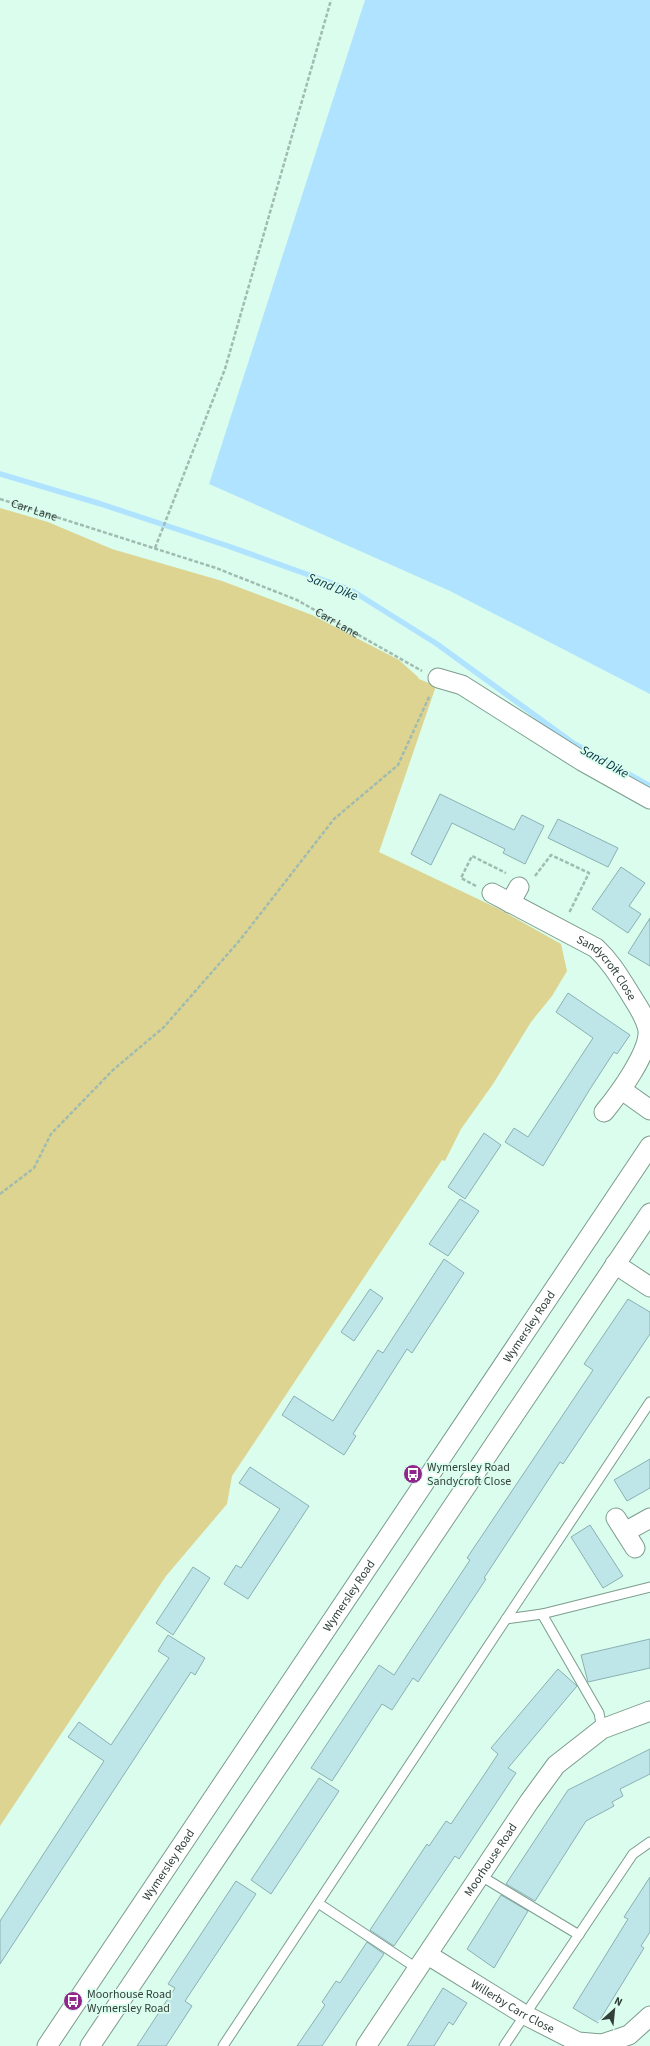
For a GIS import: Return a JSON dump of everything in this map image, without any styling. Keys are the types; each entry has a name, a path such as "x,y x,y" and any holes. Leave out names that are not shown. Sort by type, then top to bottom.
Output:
{"street":[{"path":"438,678 462,685 582,761 650,799"},
{"name":"Sandycroft Close","path":"492,894 514,895 596,948 609,959 643,1015 648,1032 645,1050 622,1090 604,1112"},
{"path":"622,1090 650,1110"},
{"name":"Wymersley Road","path":"47,2046 650,1146"},
{"path":"90,2046 650,1213"},
{"path":"615,1264 650,1287"},
{"path":"625,1533 650,1518"},
{"name":"Moorhouse Road","path":"366,2046 529,1802 556,1765 602,1729 650,1711"},
{"name":"Willerby Carr Close","path":"423,1962 578,2042 603,2045 629,2035 650,2016"}],"lane":[{"path":"223,2046 650,1402"},
{"path":"506,1618 542,1614 650,1587"},
{"path":"542,1614 599,1713 602,1729"},
{"path":"504,2046 633,1854 650,1842"},
{"path":"481,1876 579,1935"},
{"path":"318,1902 423,1962"}],"path":[{"path":"155,548 225,369 331,0"},
{"name":"Carr Lane","path":"0,499 216,568 297,600 422,671 438,678"},
{"path":"0,1194 34,1168 51,1134 113,1070 164,1027 240,940 334,819 398,765 438,678"}],"shaded area":[{"path":"0,508 48,522 112,549 222,581 312,615 399,660 419,679 436,686 379,852 499,909 561,944 567,971 552,996 531,1022 493,1084 461,1129 445,1161 442,1160 232,1476 227,1504 166,1576 0,1826"}],"water":[{"path":"365,0 650,0 650,694 450,591 209,484"}],"building":[{"path":"440,794 514,830 522,815 544,826 525,864 503,853 505,849 452,823 431,865 411,854"},
{"path":"558,819 618,848 608,867 548,838"},
{"path":"621,867 645,883 629,906 641,914 628,933 592,909"},
{"path":"650,918 650,966 628,953"},
{"path":"568,993 630,1035 617,1054 614,1052 543,1166 505,1142 514,1128 528,1137 593,1038 556,1012"},
{"path":"484,1133 501,1145 465,1199 448,1187"},
{"path":"460,1199 479,1211 448,1256 429,1244"},
{"path":"444,1259 464,1273 412,1353 407,1349 353,1434 356,1436 344,1455 282,1415 294,1396 333,1421 378,1350 383,1353"},
{"path":"370,1289 383,1298 354,1341 341,1332"},
{"path":"628,1299 650,1312 650,1334 563,1464 560,1462 484,1578 486,1579 418,1682 413,1678 392,1710 382,1704 332,1781 311,1768 379,1665 394,1675 470,1560 467,1558 593,1370 584,1364"},
{"path":"650,1459 650,1488 627,1501 614,1480"},
{"path":"250,1467 309,1506 248,1599 224,1584 236,1565 241,1568 280,1509 239,1483"},
{"path":"590,1525 623,1576 603,1588 571,1537"},
{"path":"193,1567 210,1578 173,1635 156,1623"},
{"path":"168,1635 205,1658 195,1675 191,1672 0,1964 0,1921 104,1761 68,1737 79,1722 111,1745 169,1658 158,1651"},
{"path":"650,1639 650,1668 588,1682 581,1655"},
{"path":"558,1669 577,1686 508,1768 516,1773 459,1859 455,1856 394,1946 370,1930 427,1844 429,1846 446,1821 451,1824 498,1754 491,1748"},
{"path":"650,1749 650,1774 620,1789 623,1796 612,1802 614,1806 586,1821 535,1901 506,1884 568,1790"},
{"path":"319,1778 339,1791 271,1894 251,1880"},
{"path":"650,1877 650,1932 641,1946 644,1948 598,2023 573,2008 628,1919 624,1917"},
{"path":"236,1881 256,1894 185,2001 192,2006 166,2046 137,2046 175,1988 168,1984"},
{"path":"501,1895 528,1911 494,1968 467,1949"},
{"path":"367,1942 384,1954 322,2046 297,2046 325,2005 322,2002 336,1981 340,1983"},
{"path":"443,1988 467,2003 453,2025 449,2022 434,2046 407,2046"}],"waterway":[{"name":"Sand Dike","path":"0,474 101,504 228,546 351,590 437,644 573,743 650,786"}],"place":[{"name":"Wymersley Road Sandycroft Close","path":"413,1474"},
{"name":"Moorhouse Road Wymersley Road","path":"73,2001"}]}
